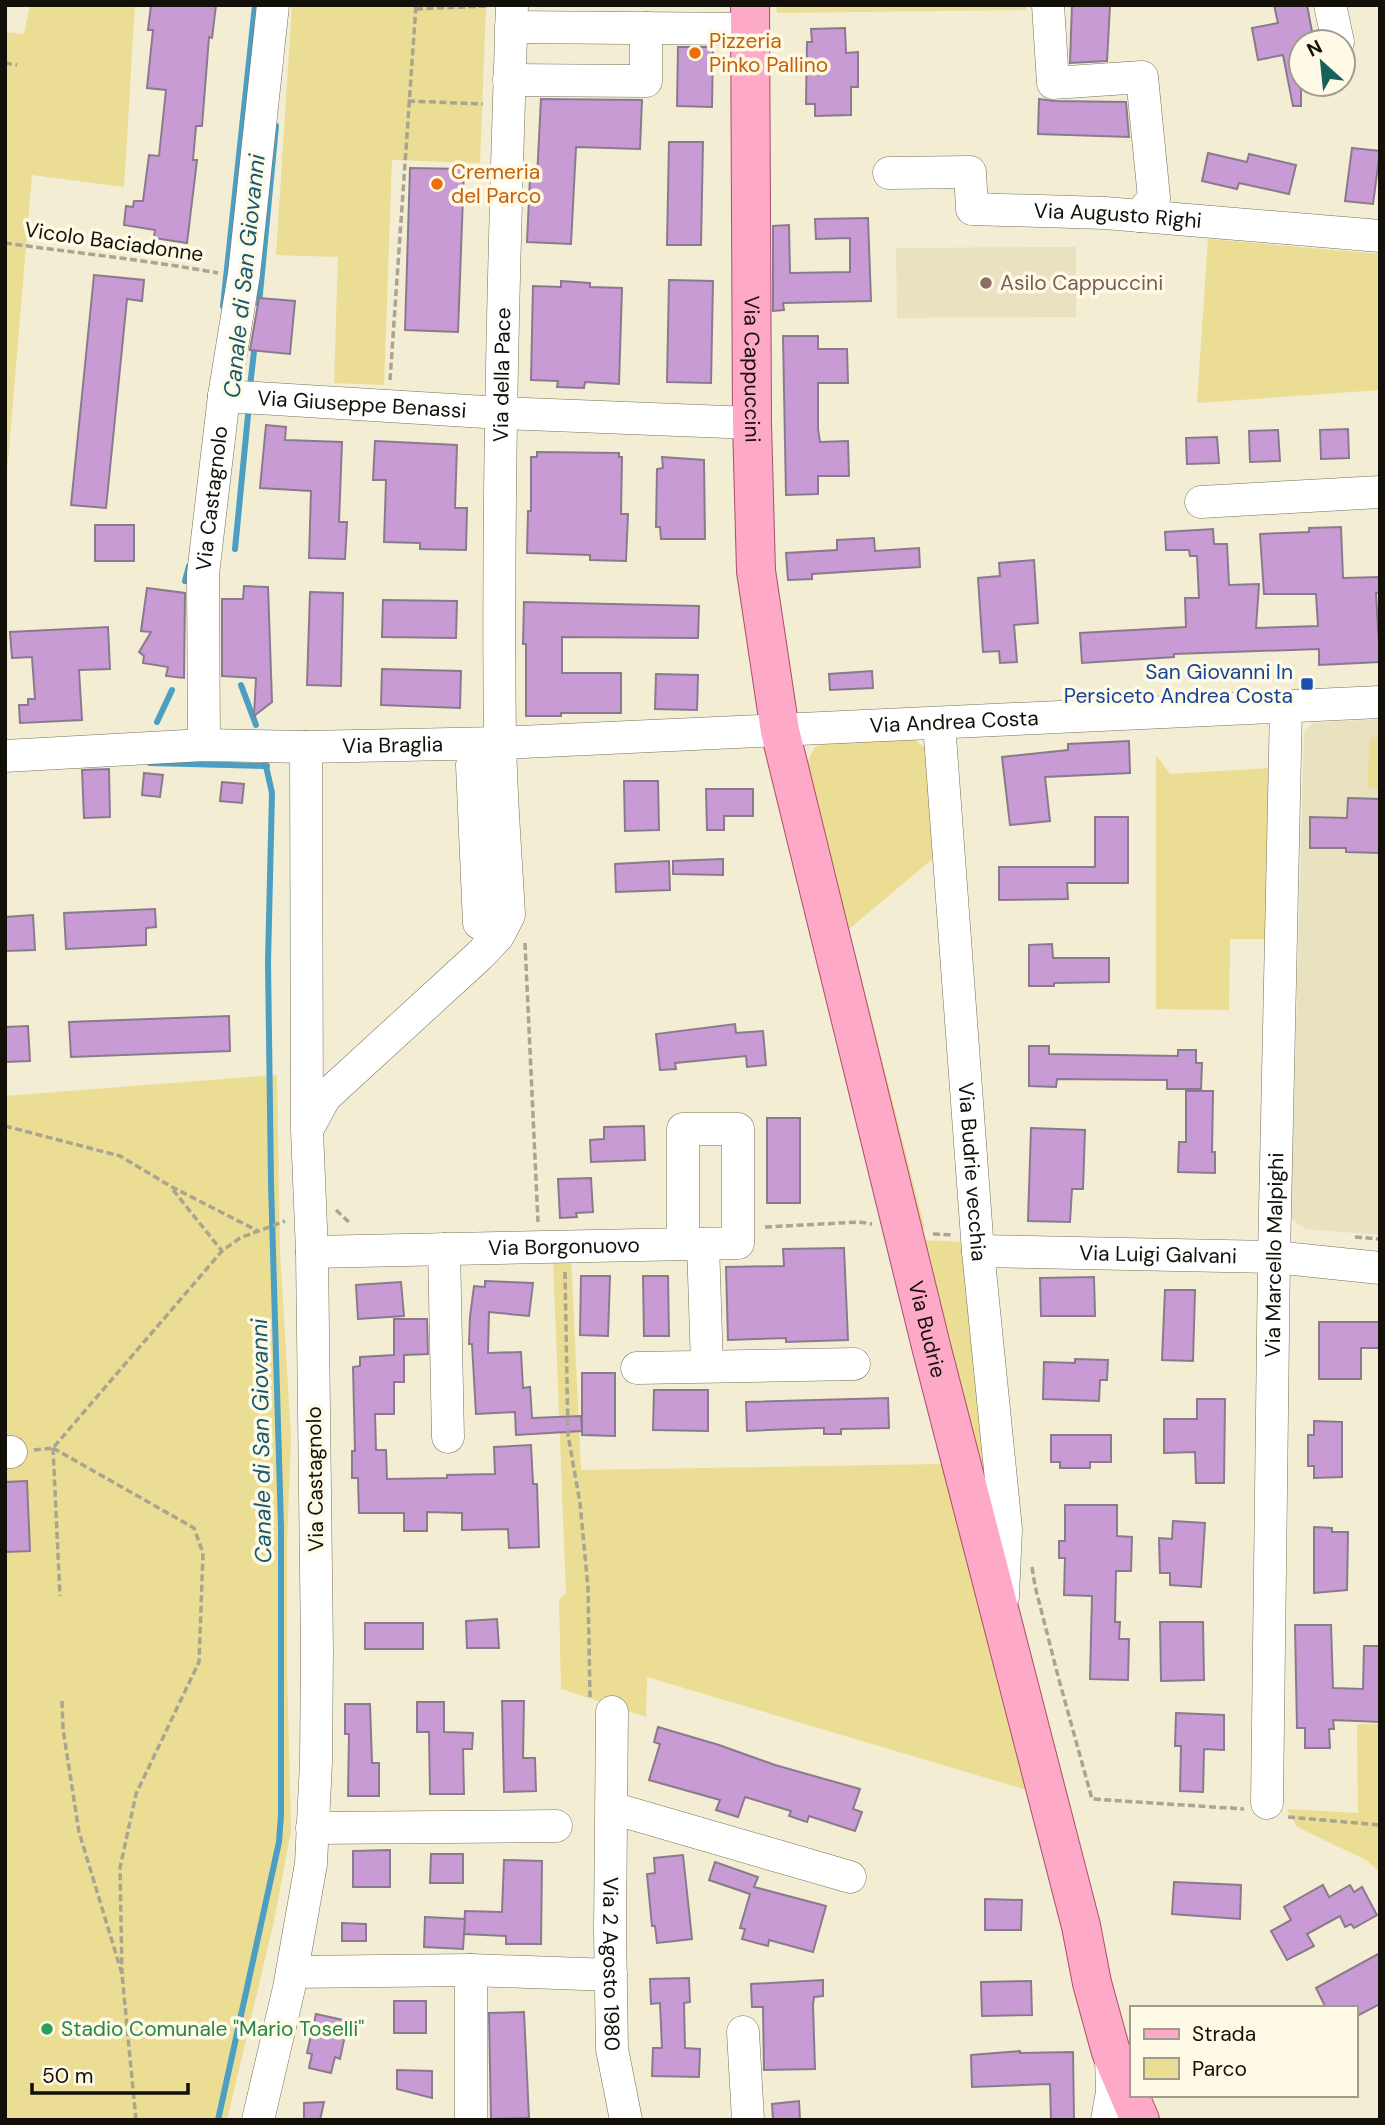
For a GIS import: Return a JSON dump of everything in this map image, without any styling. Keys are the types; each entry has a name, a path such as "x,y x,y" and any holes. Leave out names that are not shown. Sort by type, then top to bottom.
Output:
{"main road":[{"name":"Via Cappuccini","path":"750,17 752,423 756,571 780,731"},
{"name":"Via Budrie","path":"780,731 1001,1620 1081,1926 1130,2086"},
{"name":"Via Budrie","path":"1133,2097 1140,2120"},
{"path":"1146,2097 1157,2120"}],"street":[{"name":"Via Castagnolo","path":"204,745 203,575 241,397 244,274 273,5"},
{"path":"1048,5 1053,83 1142,77 1154,198 1139,216"},
{"path":"1330,5 1335,28"},
{"path":"504,13 646,28 750,17"},
{"name":"Via della Pace","path":"500,743 501,413 508,92 504,13"},
{"path":"508,92 646,80 646,28"},
{"name":"Via Augusto Righi","path":"889,173 970,172 972,209 1105,213 1380,236"},
{"name":"Via Giuseppe Benassi","path":"241,397 501,413 752,423"},
{"path":"1201,502 1380,492"},
{"name":"Via Andrea Costa","path":"780,731 1380,702"},
{"name":"Via Marcello Malpighi","path":"1268,1803 1274,1257 1286,707"},
{"name":"Via Budrie vecchia","path":"939,723 978,1244 1006,1529 1001,1620"},
{"name":"Via Braglia","path":"5,756 204,745 306,747 500,743 780,731"},
{"path":"307,1130 325,1097 480,955 498,936 509,915 500,743"},
{"name":"Via Castagnolo","path":"258,2120 292,1972 311,1864 317,1650 312,1252 307,1130 306,747"},
{"path":"472,765 478,923"},
{"path":"307,1048 317,1067 325,1072 336,1072 362,1061"},
{"path":"707,1366 682,1129 738,1129 738,1228"},
{"name":"Via Borgonuovo","path":"312,1252 738,1243 738,1228"},
{"name":"Via Luigi Galvani","path":"978,1244 1274,1257 1380,1268"},
{"path":"444,1249 448,1437"},
{"path":"637,1368 853,1364"},
{"name":"Via 2 Agosto 1980","path":"601,1709 612,1808 612,2049 626,2120"},
{"path":"612,1808 849,1877"},
{"path":"312,1828 556,1826"},
{"path":"471,1970 471,2120"},
{"path":"292,1972 471,1970 611,1975"},
{"path":"743,2032 748,2120"},
{"path":"1107,2120 1121,2055"},
{"path":"1145,2097 1146,2120"}],"path":[{"path":"389,407 416,7 504,13"},
{"path":"5,63 16,65"},
{"path":"408,101 508,92"},
{"name":"Vicolo Baciadonne","path":"5,243 139,259 218,272"},
{"path":"525,937 539,1228"},
{"path":"5,1126 120,1156 172,1187 258,1231"},
{"path":"172,1187 222,1251"},
{"path":"60,1596 53,1448 222,1251 240,1238 286,1221"},
{"path":"738,1228 859,1222 883,1227 887,1236 904,1234 978,1244"},
{"path":"564,1247 568,1435 580,1503 601,1709"},
{"path":"8,1452 53,1448 194,1528 203,1553 199,1662 136,1794 120,1868 122,1974 136,2120"},
{"path":"1031,1560 1038,1599 1092,1799 1246,1809 1268,1803 1284,1817 1380,1825"},
{"path":"62,1701 63,1729 79,1832 122,1974"}],"shaded area":[{"name":"Asilo Cappuccini","path":"1076,247 1076,317 897,318 896,248"},
{"path":"1380,719 1380,1235 1305,1229 1291,1218 1304,732 1313,723"}],"green space":[{"path":"30,5 135,5 124,187 32,175 5,496 5,32 24,34"},
{"path":"292,5 486,5 480,163 392,160 384,385 334,383 338,257 276,255"},
{"path":"776,5 1026,5 1026,10 777,13"},
{"path":"1208,239 1380,254 1380,390 1197,403"},
{"path":"1370,737 1380,737 1380,789 1367,788"},
{"path":"913,739 930,751 943,850 849,929 925,1229 915,1229 803,770 815,747 829,742"},
{"path":"1156,755 1170,774 1270,768 1268,939 1230,939 1229,1010 1156,1009"},
{"path":"277,1075 280,1251 291,1437 287,1544 287,1668 291,1831 274,1921 227,2120 5,2120 5,1096"},
{"path":"917,1240 968,1242 999,1535"},
{"path":"571,1257 581,1470 942,1464 1037,1793 647,1677 646,1717 561,1689 559,1599 566,1594 553,1258"},
{"path":"1357,1724 1380,1724 1380,1872 1366,1860 1297,1827 1287,1809 1358,1813"}],"building":[{"path":"151,5 216,5 212,38 209,37 202,126 196,126 193,160 197,160 187,243 154,238 155,230 124,225 126,206 133,207 134,201 143,201 149,155 159,156 166,90 147,88 153,30 148,30"},
{"path":"1072,5 1110,5 1107,61 1070,63"},
{"path":"1274,5 1307,5 1311,28 1287,28 1287,75 1283,55 1258,60 1252,28 1278,23"},
{"path":"845,28 846,53 858,52 858,87 851,87 851,115 815,116 815,104 806,104 807,42 812,42 811,29"},
{"path":"678,47 713,47 712,107 677,106"},
{"path":"1291,98 1301,98 1301,106 1293,106"},
{"path":"541,99 642,100 640,149 576,147 571,244 527,242 530,178 537,178"},
{"path":"1039,99 1126,102 1129,137 1038,134"},
{"path":"669,142 703,142 701,245 667,245"},
{"path":"1352,148 1380,151 1373,204 1345,201"},
{"path":"1208,153 1247,162 1249,154 1296,165 1289,194 1239,183 1237,189 1202,181"},
{"path":"410,168 464,169 458,332 405,330"},
{"path":"868,218 871,301 783,303 784,310 773,311 773,226 789,225 790,273 850,272 850,238 816,239 815,219"},
{"path":"94,275 144,280 142,301 127,299 106,508 71,505"},
{"path":"669,280 713,281 711,383 667,382"},
{"path":"561,281 590,283 590,287 622,288 619,384 585,382 584,388 557,387 558,381 531,380 533,286 561,287"},
{"path":"259,298 295,301 290,354 250,350"},
{"path":"783,336 818,336 818,349 847,349 848,383 818,383 818,429 820,442 848,441 849,476 818,476 818,494 786,495"},
{"path":"266,425 286,427 285,440 342,442 339,522 347,522 345,559 309,558 311,491 260,488"},
{"path":"1348,429 1349,458 1321,459 1320,430"},
{"path":"1278,430 1280,461 1250,462 1249,431"},
{"path":"1217,437 1219,463 1187,464 1186,438"},
{"path":"375,441 457,445 455,508 467,508 466,550 420,549 420,543 384,542 386,480 373,480"},
{"path":"537,452 619,453 619,457 622,457 621,514 628,514 626,561 590,560 590,555 527,553 528,511 531,511 531,457 537,457"},
{"path":"662,457 704,460 705,539 661,539 660,527 656,527 657,469 663,468"},
{"path":"95,525 134,525 134,561 95,561"},
{"path":"1341,527 1343,578 1380,577 1380,593 1376,593 1380,662 1319,665 1319,649 1174,654 1174,657 1082,663 1080,633 1186,627 1185,598 1199,598 1197,556 1190,556 1189,550 1166,550 1165,532 1213,529 1214,544 1227,544 1229,585 1259,584 1256,628 1318,626 1316,594 1264,594 1260,534 1309,532 1309,528"},
{"path":"874,538 875,551 919,548 920,567 812,574 812,579 788,580 786,553 837,550 837,540"},
{"path":"1034,560 1038,623 1014,625 1017,662 1000,663 999,651 983,652 978,578 1000,576 999,563"},
{"path":"244,586 268,587 272,702 254,716 256,678 222,676 222,599 243,599"},
{"path":"147,588 185,593 184,678 166,676 168,667 143,663 144,656 139,652 151,632 141,631"},
{"path":"310,592 343,593 341,686 307,685"},
{"path":"383,600 457,601 456,638 382,637"},
{"path":"524,602 699,606 698,638 562,637 562,673 621,673 621,713 526,716"},
{"path":"108,627 110,669 79,670 82,720 20,723 19,705 28,705 28,699 35,699 32,657 12,658 10,632"},
{"path":"382,669 461,671 460,708 381,705"},
{"path":"872,671 873,688 830,690 829,674"},
{"path":"656,674 698,675 697,710 655,709"},
{"path":"1129,741 1130,773 1045,777 1050,821 1010,825 1002,757 1068,750 1068,744"},
{"path":"109,769 110,817 84,818 82,770"},
{"path":"144,773 163,775 160,797 142,795"},
{"path":"624,781 658,781 659,830 625,831"},
{"path":"222,782 244,784 242,803 220,801"},
{"path":"706,789 753,789 753,816 724,816 724,830 707,830"},
{"path":"1348,798 1380,799 1380,853 1346,852 1346,848 1310,848 1310,817 1347,818"},
{"path":"1095,817 1128,817 1128,883 1067,883 1068,899 999,900 999,867 1095,867"},
{"path":"723,859 723,875 673,874 673,861"},
{"path":"669,861 670,890 616,892 615,864"},
{"path":"155,909 156,927 146,928 146,945 66,949 64,913"},
{"path":"33,915 35,950 5,951 5,917"},
{"path":"1052,944 1053,958 1109,958 1109,982 1029,986 1029,945"},
{"path":"229,1016 230,1051 71,1057 69,1022"},
{"path":"735,1024 736,1033 763,1031 766,1065 747,1067 746,1056 675,1063 676,1069 660,1070 656,1034"},
{"path":"28,1026 30,1061 5,1062 5,1027"},
{"path":"1029,1046 1049,1046 1049,1054 1178,1056 1178,1050 1196,1050 1196,1063 1202,1063 1201,1089 1167,1089 1167,1080 1057,1079 1056,1087 1029,1086"},
{"path":"1186,1091 1213,1091 1212,1152 1215,1152 1215,1173 1178,1172 1179,1142 1186,1142"},
{"path":"767,1118 800,1118 800,1203 767,1203"},
{"path":"644,1126 645,1160 591,1162 590,1140 604,1139 604,1127"},
{"path":"1031,1128 1085,1130 1083,1189 1072,1189 1070,1222 1028,1221"},
{"path":"591,1178 593,1212 560,1218 558,1179"},
{"path":"844,1248 848,1340 728,1340 726,1267 784,1266 783,1249"},
{"path":"581,1276 610,1276 608,1336 580,1335"},
{"path":"643,1276 668,1276 669,1336 644,1336"},
{"path":"1094,1277 1095,1316 1041,1316 1040,1278"},
{"path":"485,1281 533,1283 529,1316 489,1312 488,1353 521,1352 523,1388 530,1387 532,1418 581,1416 582,1431 516,1435 515,1412 476,1414 472,1344 469,1344 470,1317 474,1286 485,1287"},
{"path":"401,1282 404,1316 358,1319 356,1285"},
{"path":"1165,1290 1195,1290 1193,1361 1162,1360"},
{"path":"394,1319 427,1319 428,1354 404,1355 404,1382 394,1382 394,1414 375,1414 376,1450 386,1450 387,1479 495,1474 494,1447 531,1445 533,1484 537,1484 539,1547 509,1548 508,1529 462,1530 462,1513 427,1512 427,1531 404,1531 404,1513 359,1513 358,1478 352,1478 352,1451 355,1451 353,1367 360,1366 360,1357 394,1355"},
{"path":"1319,1322 1380,1322 1380,1348 1361,1348 1361,1379 1319,1379"},
{"path":"1075,1359 1108,1360 1107,1380 1100,1380 1099,1401 1043,1399 1044,1362 1075,1363"},
{"path":"582,1373 615,1373 615,1436 582,1435"},
{"path":"654,1390 708,1390 708,1431 653,1430"},
{"path":"888,1398 889,1428 841,1429 841,1434 824,1434 824,1428 747,1431 746,1402"},
{"path":"1197,1399 1225,1399 1224,1483 1196,1483 1195,1452 1164,1453 1164,1419 1197,1419"},
{"path":"1314,1421 1342,1422 1342,1477 1314,1478 1314,1466 1308,1466 1308,1435 1314,1435"},
{"path":"1051,1435 1111,1435 1111,1462 1090,1462 1090,1468 1060,1468 1060,1462 1051,1462"},
{"path":"27,1481 30,1551 5,1552 5,1482"},
{"path":"1065,1505 1117,1505 1117,1536 1132,1537 1131,1571 1116,1571 1115,1622 1120,1622 1119,1639 1129,1639 1128,1680 1090,1679 1092,1596 1064,1595 1065,1558 1059,1558 1059,1541 1065,1541"},
{"path":"1173,1521 1205,1523 1201,1587 1170,1585 1170,1573 1160,1573 1159,1538 1172,1539"},
{"path":"1314,1527 1332,1528 1332,1532 1348,1532 1347,1590 1314,1593"},
{"path":"497,1619 499,1648 467,1648 466,1621"},
{"path":"1160,1622 1203,1622 1204,1680 1161,1681"},
{"path":"365,1623 423,1623 423,1649 365,1649"},
{"path":"1295,1625 1331,1625 1333,1688 1363,1689 1364,1646 1380,1646 1380,1722 1333,1720 1334,1729 1329,1729 1330,1748 1305,1748 1305,1728 1297,1728"},
{"path":"502,1701 524,1701 523,1758 535,1758 536,1791 504,1792"},
{"path":"417,1702 444,1702 444,1732 473,1733 472,1749 463,1749 464,1794 430,1794 429,1732 417,1732"},
{"path":"345,1704 370,1704 372,1763 379,1763 379,1796 348,1796 349,1734 345,1734"},
{"path":"1176,1713 1224,1715 1224,1750 1204,1749 1203,1792 1180,1791 1181,1746 1175,1746"},
{"path":"658,1727 860,1789 853,1809 862,1812 855,1831 809,1816 807,1822 789,1816 791,1811 745,1797 738,1817 716,1810 720,1800 649,1780 660,1744 654,1742"},
{"path":"390,1850 390,1887 353,1887 353,1851"},
{"path":"431,1854 463,1854 463,1883 430,1883"},
{"path":"683,1855 692,1939 657,1943 655,1926 652,1926 647,1874 655,1873 654,1858"},
{"path":"504,1860 542,1861 541,1944 506,1944 506,1936 464,1934 465,1911 502,1912"},
{"path":"715,1862 758,1877 754,1887 826,1906 813,1952 769,1940 768,1946 742,1939 745,1929 740,1928 750,1894 709,1880"},
{"path":"1174,1882 1241,1885 1240,1919 1172,1914"},
{"path":"1323,1885 1329,1897 1350,1885 1354,1892 1362,1887 1377,1915 1354,1928 1351,1924 1345,1927 1340,1916 1307,1934 1314,1946 1287,1960 1271,1931 1291,1920 1284,1907"},
{"path":"985,1899 1022,1900 1021,1930 985,1930"},
{"path":"425,1917 465,1919 463,1949 424,1947"},
{"path":"342,1923 366,1924 366,1941 342,1941"},
{"path":"1380,1953 1380,2004 1357,2016 1357,2006 1325,2006 1316,1988"},
{"path":"689,1978 690,2002 684,2003 685,2048 700,2049 699,2077 652,2076 653,2048 662,2048 660,2003 651,2004 650,1979"},
{"path":"823,1980 823,1996 814,1997 813,2005 815,2069 764,2070 763,2007 752,2007 751,1984"},
{"path":"1031,1981 1032,2015 982,2016 981,1982"},
{"path":"394,2001 426,2001 426,2033 394,2033"},
{"path":"524,2012 529,2118 491,2119 489,2013"},
{"path":"316,2014 348,2021 340,2059 335,2057 331,2073 309,2068 312,2054 307,2053"},
{"path":"1020,2051 1073,2052 1074,2120 1051,2120 1050,2084 972,2087 971,2055"},
{"path":"397,2070 432,2071 432,2098 397,2089"},
{"path":"799,2101 800,2120 773,2120 772,2104"},
{"path":"324,2102 320,2120 304,2120 304,2103"}],"waterway":[{"path":"223,306 255,5"},
{"name":"Canale di San Giovanni","path":"259,304 276,126"},
{"name":"Canale di San Giovanni","path":"250,387 255,342"},
{"name":"Canale di San Giovanni","path":"235,549 249,405"},
{"path":"185,581 189,566"},
{"name":"Canale di San Giovanni","path":"241,685 256,725"},
{"path":"157,722 172,690"},
{"name":"Canale di San Giovanni","path":"218,2120 279,1842 281,1815 281,1527 268,962 272,793 264,757"},
{"path":"150,763 267,766"}],"place":[{"name":"Pizzeria Pinko Pallino","path":"695,53"},
{"name":"Cremeria del Parco","path":"437,184"},
{"name":"Asilo Cappuccini","path":"986,283"},
{"name":"San Giovanni In Persiceto Andrea Costa","path":"1307,684"},
{"name":"Stadio Comunale \"Mario Toselli\"","path":"47,2029"}]}
